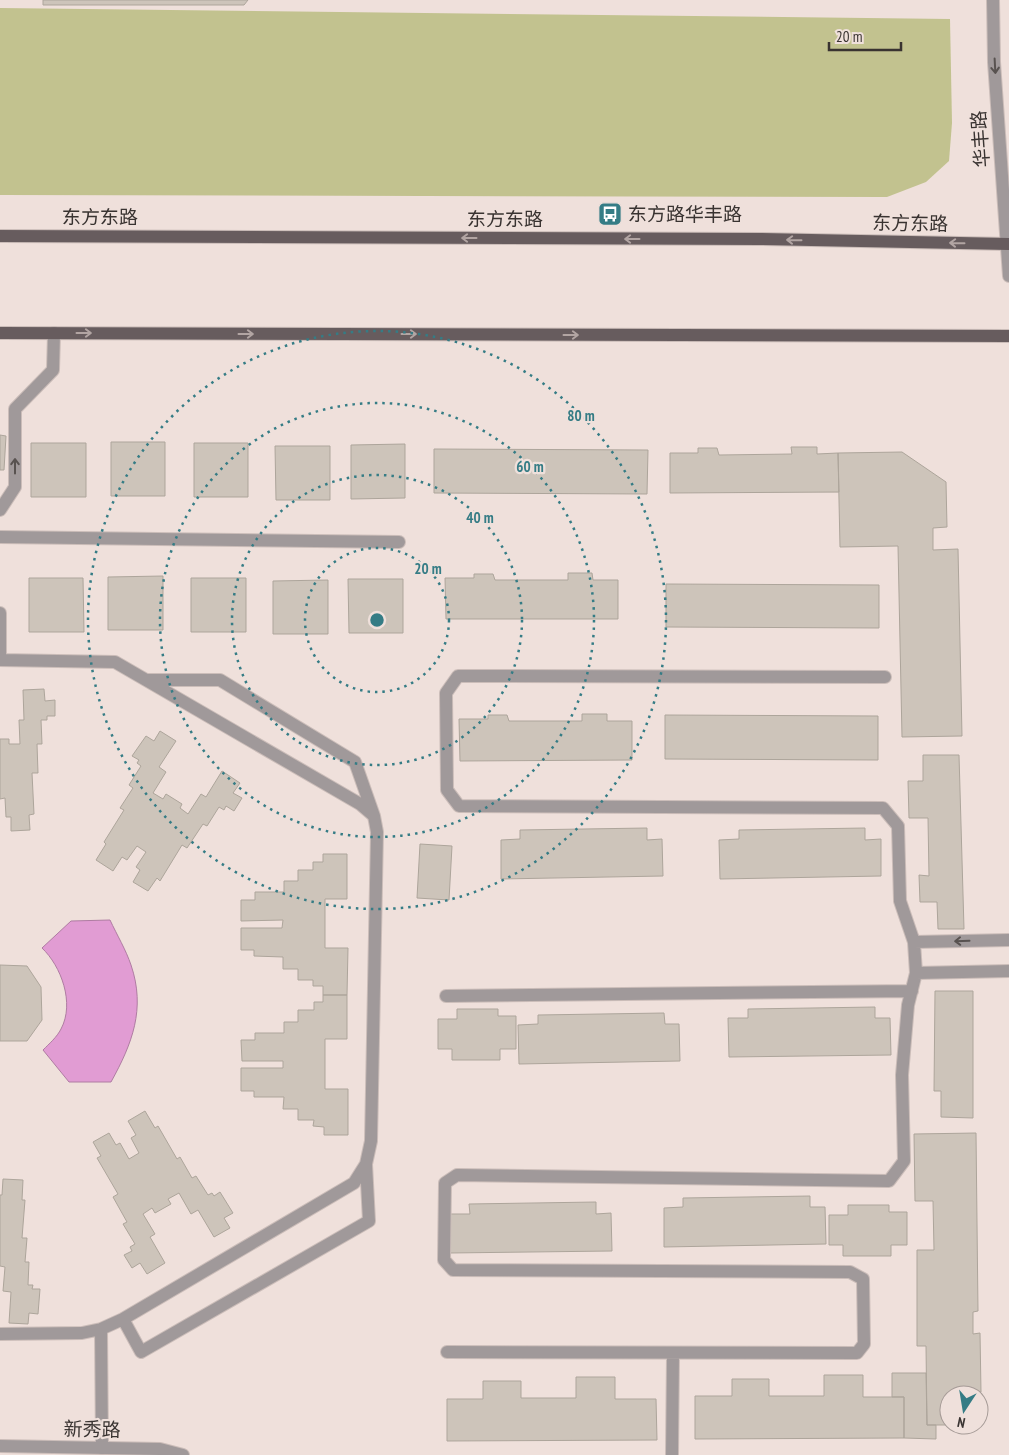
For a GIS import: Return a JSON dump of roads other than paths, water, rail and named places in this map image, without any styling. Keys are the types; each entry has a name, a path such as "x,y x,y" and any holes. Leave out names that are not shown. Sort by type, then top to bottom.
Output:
{"main road":[{"name":"东方东路","path":"0,236 750,239 1007,244"},
{"path":"0,333 1009,336"}],"street":[{"name":"华丰路","path":"993,0 1009,276"},
{"path":"0,510 15,487 15,409 53,370 54,333"},
{"path":"0,537 399,542"},
{"path":"0,613 0,660 115,662 360,804 374,816"},
{"path":"447,1352 857,1353 864,1344 863,1279 850,1272 453,1270 444,1260 445,1183 457,1175 890,1181 904,1161 902,1075 912,991 916,973 914,942 900,901 898,826 883,808 459,806 447,790 446,692 458,676 885,677"},
{"path":"123,1319 141,1352 369,1221 366,1164 371,1131 377,832 374,816 355,762 220,680 146,680"},
{"path":"914,942 1009,940"},
{"path":"916,973 1009,971"},
{"path":"446,996 912,991"},
{"path":"0,1334 82,1332 101,1329 123,1319 354,1183 366,1164"},
{"path":"101,1329 102,1448"},
{"path":"672,1455 673,1353"},
{"name":"新秀路","path":"0,1446 160,1449 183,1455"}],"place":[{"name":"东方路华丰路","path":"610,214"}]}
